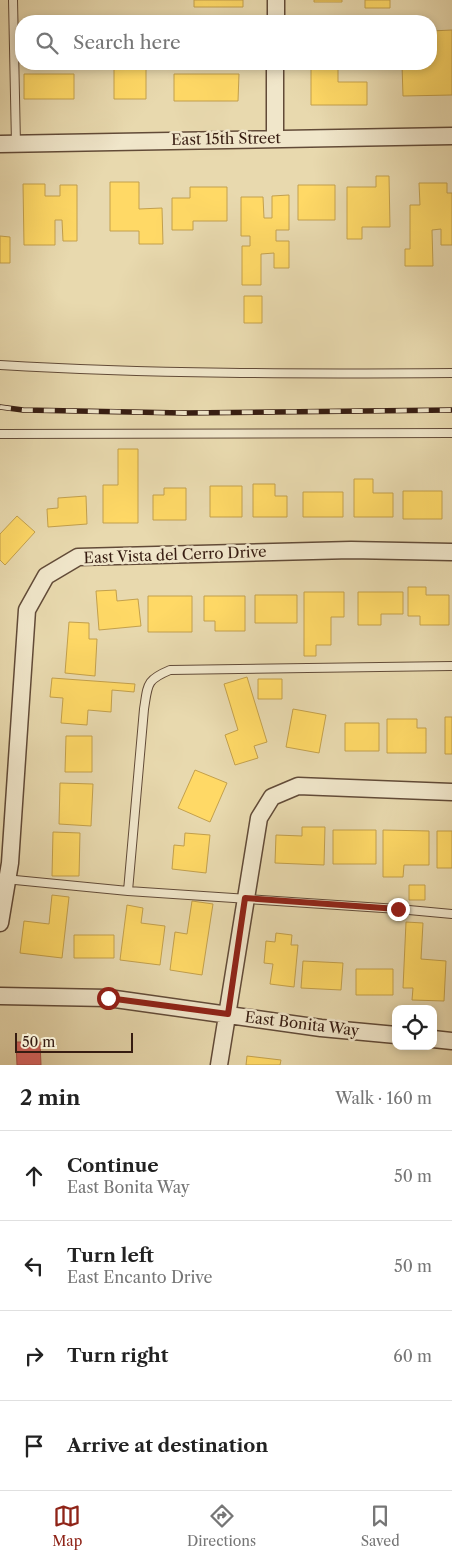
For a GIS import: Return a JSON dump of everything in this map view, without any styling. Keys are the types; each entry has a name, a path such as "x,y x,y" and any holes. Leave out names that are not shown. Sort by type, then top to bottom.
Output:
{"street":[{"path":"276,0 276,15"},
{"path":"275,138 276,70"},
{"name":"East 15th Street","path":"8,144 452,136"},
{"name":"East Vista del Cerro Drive","path":"0,924 27,610 46,576 78,557 351,550 452,552"},
{"path":"219,1065 259,818 272,797 298,786 452,792"},
{"name":"East Bonita Way","path":"0,996 108,998 321,1028 392,1035"},
{"path":"437,1039 452,1041"}],"lane":[{"path":"8,144 13,0"},
{"path":"0,365 285,374 452,372"},
{"path":"0,434 452,433"},
{"path":"128,891 144,709 148,685 156,676 170,670 452,666"},
{"path":"4,879 128,891 452,914"}],"building: Homes":[{"path":"194,0 243,0 243,7 194,7"},
{"path":"314,0 342,0 342,2 314,2"},
{"path":"365,0 390,0 390,8 365,8"},
{"path":"452,30 452,95 403,96 402,70 437,70 437,31"},
{"path":"114,70 146,70 146,99 114,99"},
{"path":"311,70 338,70 338,82 367,82 367,105 311,105"},
{"path":"24,74 74,74 74,99 24,99"},
{"path":"174,74 239,74 238,101 174,101"},
{"path":"376,176 389,176 390,227 362,227 362,239 347,239 347,187 376,187"},
{"path":"110,182 139,182 139,209 162,208 163,244 139,244 139,231 110,231"},
{"path":"419,183 447,183 447,193 452,193 452,245 441,245 441,229 432,230 433,266 405,266 405,249 410,249 410,205 420,205"},
{"path":"23,184 45,184 45,196 60,196 60,185 77,185 77,241 63,241 62,220 55,220 55,245 24,245"},
{"path":"298,185 335,185 335,220 298,220"},
{"path":"190,187 227,187 227,221 193,221 193,230 172,230 172,198 190,198"},
{"path":"289,195 289,230 276,230 276,241 289,241 289,268 274,268 274,253 261,254 261,285 242,285 242,246 250,246 250,236 241,236 241,197 263,197 264,218 272,218 272,196"},
{"path":"0,236 10,237 10,263 0,263"},
{"path":"244,296 262,296 262,323 244,323"},
{"path":"118,449 138,449 138,523 103,523 103,485 118,485"},
{"path":"354,479 373,479 373,493 393,493 393,517 354,517"},
{"path":"253,484 275,484 275,496 287,496 287,517 253,517"},
{"path":"210,486 242,486 242,517 210,517"},
{"path":"164,488 186,488 186,520 153,520 153,495 164,495"},
{"path":"403,491 442,491 442,519 403,519"},
{"path":"303,492 343,492 343,517 303,517"},
{"path":"86,496 87,524 48,527 47,509 58,508 58,498"},
{"path":"17,516 35,532 5,565 0,560 0,534"},
{"path":"408,587 426,587 426,595 449,595 449,625 420,625 420,616 408,616"},
{"path":"116,590 117,601 138,599 141,626 99,630 96,591"},
{"path":"304,592 344,592 344,617 331,617 331,645 316,645 316,656 304,656"},
{"path":"358,592 403,592 403,614 381,614 381,625 358,625"},
{"path":"255,595 297,595 297,623 255,623"},
{"path":"148,596 192,596 192,632 148,632"},
{"path":"204,596 245,596 245,631 215,631 215,621 204,621"},
{"path":"69,622 89,623 89,639 97,639 95,676 65,673"},
{"path":"247,677 267,742 254,746 258,758 235,765 225,735 238,730 224,684"},
{"path":"52,678 135,684 134,692 112,690 111,712 88,710 87,725 61,723 63,698 50,697"},
{"path":"258,679 282,679 282,699 258,699"},
{"path":"293,709 326,715 319,753 286,747"},
{"path":"445,717 452,717 452,754 445,754"},
{"path":"387,719 417,719 417,728 426,728 426,753 387,753"},
{"path":"345,723 379,723 379,751 345,751"},
{"path":"66,736 92,736 92,772 65,772"},
{"path":"195,770 227,783 210,822 178,808"},
{"path":"60,783 93,784 91,826 59,824"},
{"path":"302,827 325,827 324,865 275,863 276,835 302,836"},
{"path":"333,830 376,830 376,864 333,864"},
{"path":"383,830 429,831 429,865 404,865 403,877 383,877"},
{"path":"437,831 452,831 452,868 437,868"},
{"path":"53,832 80,833 79,876 52,876"},
{"path":"185,833 210,835 206,873 172,869 174,845 184,846"},
{"path":"409,885 425,885 425,900 409,900"},
{"path":"52,895 69,897 62,958 20,953 24,921 49,924"},
{"path":"192,901 213,904 202,975 170,970 175,932 187,934"},
{"path":"127,905 143,908 141,923 165,926 160,965 120,960"},
{"path":"406,922 423,923 421,959 446,961 444,1001 412,1000 413,988 403,988"},
{"path":"276,933 292,935 291,945 298,945 294,987 270,984 273,964 264,963 266,941 275,942"},
{"path":"74,935 114,935 114,958 74,958"},
{"path":"303,961 343,963 341,990 301,988"},
{"path":"356,969 393,969 393,995 356,995"},
{"path":"247,1056 281,1060 280,1065 246,1065"}],"building: Shops":[{"path":"16,1042 40,1042 41,1065 17,1065"}],"railway":[{"path":"0,407 23,410 184,413 452,410"}],"route":[{"path":"108,998 228,1014 245,898 398,909"}]}
